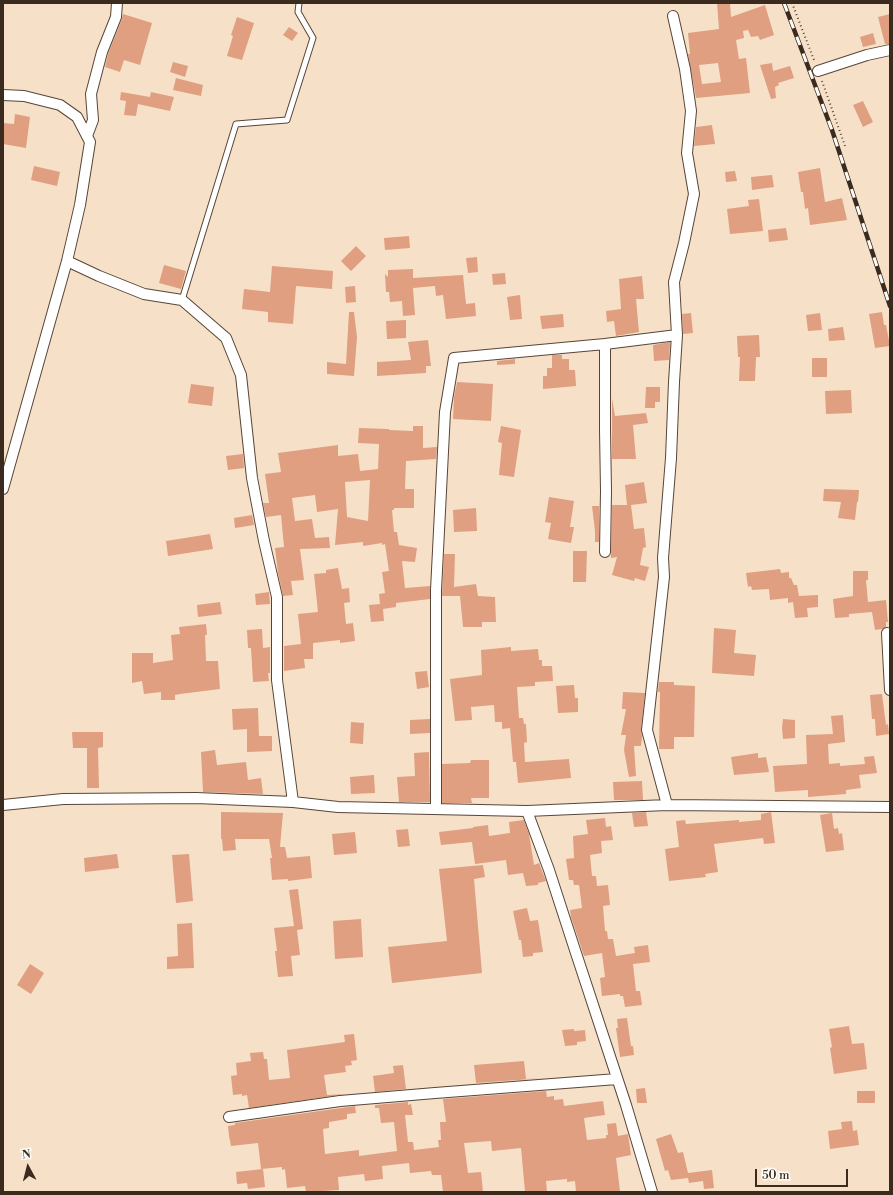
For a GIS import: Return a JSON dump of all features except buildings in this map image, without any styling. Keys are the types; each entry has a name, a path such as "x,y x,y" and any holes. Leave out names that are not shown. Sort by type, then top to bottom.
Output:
{"street":[{"path":"87,136 93,120 91,94 102,52 116,17 117,3"},
{"path":"668,805 647,730 664,577 663,558 671,458 677,335 674,282 694,194 687,153 691,111 685,69 673,16"},
{"path":"818,71 861,57 890,50"},
{"path":"3,95 24,96 60,105 77,117 90,142 80,206 67,260 3,488"},
{"path":"67,260 99,276 144,294 182,300 226,338 241,375 252,478 264,542 277,597 277,680 292,802"},
{"path":"436,809 436,582 445,412 454,358 605,344 677,335"},
{"path":"605,344 605,552"},
{"path":"887,633 890,690"},
{"path":"3,805 63,799 196,798 292,802 338,807 527,811 668,805 890,807"},
{"path":"527,811 549,870 652,1192"},
{"path":"229,1117 340,1101 617,1079"}],"lane":[{"path":"182,300 236,124 287,120 313,38 298,12 299,3"}],"railway":[{"path":"784,3 832,130 890,306"}]}
